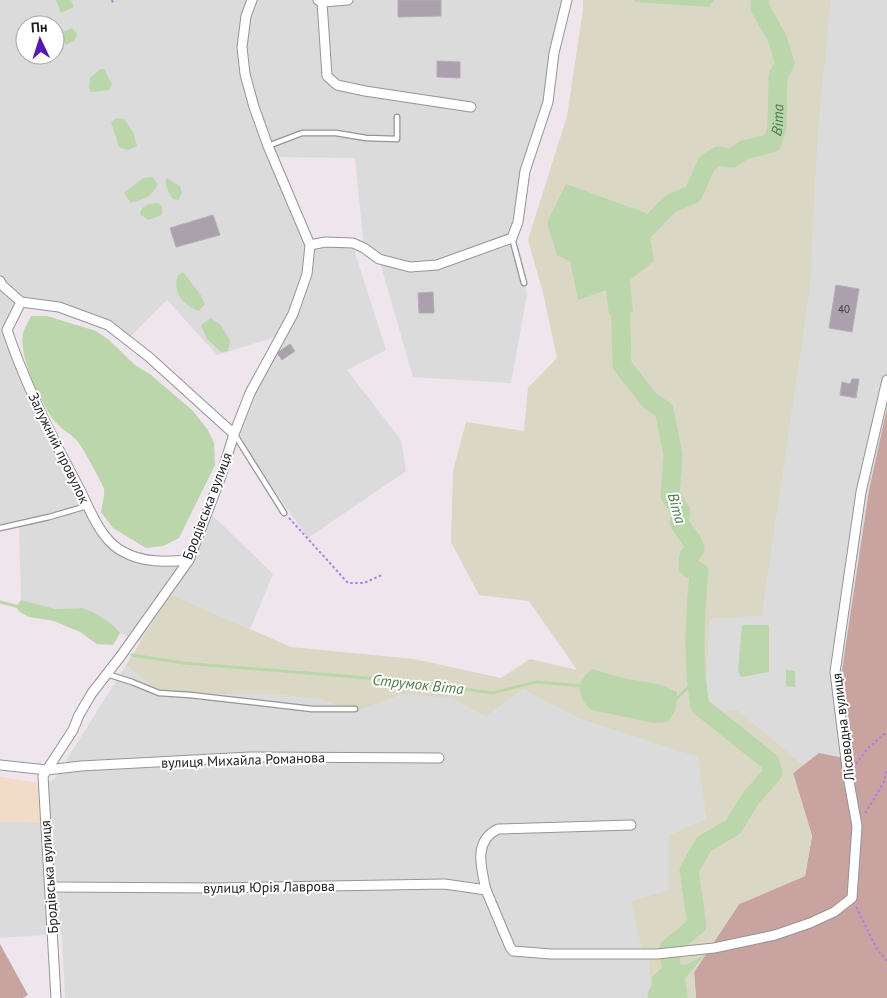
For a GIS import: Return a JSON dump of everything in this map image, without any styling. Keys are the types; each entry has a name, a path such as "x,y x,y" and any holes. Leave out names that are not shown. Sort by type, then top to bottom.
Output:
{"street":[{"name":"Бродівська вулиця","path":"56,998 43,776 73,730 79,715 92,693 188,560 220,480 234,434 250,393 293,314 307,274 310,245 268,146 245,74 242,47 246,16 252,0"},
{"path":"348,0 320,1 327,76 337,85 471,107"},
{"path":"310,245 325,242 353,243 364,248 379,259 410,267 437,265 512,238 518,222 525,171 548,102 554,53 567,0"},
{"path":"0,281 20,302 59,307 108,325 149,357 234,434"},
{"path":"0,338 7,330 20,302"},
{"name":"Залужний провулок","path":"7,330 15,354 87,506 106,537 122,552 144,560 169,562 188,560"},
{"name":"Лісоводна вулиця","path":"852,898 857,826 848,776 835,672 861,492 887,380"},
{"name":"вулиця Михайла Романова","path":"0,765 47,770 81,766 250,757 439,758"},
{"path":"631,825 498,829 486,837 480,852 486,890 513,951 551,954 656,954 714,948 775,935 810,923 834,912 852,898"},
{"name":"вулиця Юрія Лаврова","path":"51,887 217,888 445,884 486,890"}],"lane":[{"path":"268,146 302,133 336,133 366,138 397,139 397,117"},
{"path":"512,238 524,282"},
{"path":"234,434 284,513"},
{"path":"0,528 87,506"},
{"path":"106,674 159,693 312,709 354,709"}],"path":[{"path":"284,513 348,583 364,583 382,575"},
{"path":"848,776 868,748 887,732"},
{"path":"857,826 883,784 887,770"},
{"path":"852,898 877,950 887,961"}],"shaded area":[{"path":"0,0 567,0 513,238 527,294 511,383 413,377 379,259 364,248 355,158 273,157 310,245 353,243 386,350 347,370 401,440 406,471 308,538 234,434 282,335 217,355 167,300 127,340 108,325 59,307 21,302 7,330 15,354 105,537 144,560 188,560 208,511 273,574 250,629 170,594 140,642 120,633 112,624 93,612 82,608 56,609 21,600 19,524 0,528"},
{"path":"56,0 71,0 74,7 61,13"},
{"path":"583,0 831,0 818,135 810,290 762,616 710,619 705,704 714,713 737,710 803,765 793,773 812,836 805,876 739,904 712,945 642,950 631,901 669,890 669,835 706,818 698,757 577,718 523,689 486,717 452,698 403,694 355,712 319,699 267,694 163,695 126,665 170,594 291,647 414,659 501,678 530,659 577,670 529,601 479,595 451,542 453,471 466,422 524,431 528,388 557,358 543,293 528,240 567,116"},
{"path":"634,0 714,0 709,7 635,2"},
{"path":"831,0 887,0 887,408 869,490 842,670 855,760 819,753 803,765 737,711 714,713 705,704 710,619 762,616 810,290 818,135"},
{"path":"72,28 77,34 75,40 66,45 65,43 65,31"},
{"path":"100,69 104,69 112,84 109,90 91,92 89,87 90,78"},
{"path":"117,118 124,119 133,132 137,146 128,150 119,147 111,122"},
{"path":"153,177 158,184 153,192 144,199 131,203 124,193 143,178"},
{"path":"166,178 180,186 182,193 178,200 173,199 168,191"},
{"path":"566,184 646,213 654,261 630,280 633,312 609,315 606,290 578,300 570,261 557,255 547,223"},
{"path":"158,203 162,206 162,215 148,220 140,214 144,206"},
{"path":"183,272 200,294 205,304 199,311 180,298 176,287 178,275"},
{"path":"31,316 47,316 96,331 192,410 208,430 214,443 215,465 179,538 163,546 146,548 113,528 101,512 104,489 100,480 78,442 53,419 36,389 26,363 22,340 24,330"},
{"path":"211,318 221,325 230,341 228,351 221,352 207,339 201,325"},
{"path":"887,408 887,998 696,998 694,972 739,904 805,876 812,836 793,773 819,753 854,760 842,670 869,490"},
{"path":"21,600 56,609 82,608 93,612 112,624 120,633 113,645 97,644 80,632 54,621 29,617 20,612 16,607"},
{"path":"742,625 769,625 769,672 741,677 738,670"},
{"path":"126,665 163,695 267,694 319,699 355,712 403,694 452,697 486,717 523,689 577,718 699,757 706,818 669,835 669,890 642,950 649,959 650,998 65,998 62,934 0,938 0,777 43,784 54,780"},
{"path":"592,669 623,678 658,684 677,692 676,709 668,722 654,723 592,710 583,700 580,689 583,679"},
{"path":"786,670 795,671 795,687 786,686"},
{"path":"0,777 43,784 46,823 0,822"},
{"path":"0,944 28,995 23,998 0,998"},
{"path":"707,953 694,972 696,998 650,998 649,959"},
{"path":"707,953 685,978 688,998 653,998 652,977 663,967 688,964"}],"building":[{"path":"398,0 441,0 441,16 398,17"},
{"path":"437,61 460,62 460,78 437,77"},
{"path":"213,215 220,235 176,247 170,228"},
{"path":"836,285 859,289 852,332 829,328"},
{"path":"433,292 434,313 419,313 418,293"},
{"path":"290,344 295,351 282,360 277,353"},
{"path":"852,379 859,379 856,398 840,395 842,382 850,384"}],"waterway":[{"name":"Віта","path":"635,247 639,236 670,204 693,194 707,163 718,156 732,158 744,150 772,143 777,128 778,76 785,63 777,38 760,8 760,0"},
{"name":"Віта","path":"620,289 622,365 650,401 664,410 673,455 670,495 681,512 679,523 692,541 695,549 689,556 688,567 699,572 695,623 695,656 700,706 770,762 773,773 751,798 733,827 704,844 689,870 697,925 669,948 672,972 658,993 657,998"},
{"name":"Струмок Віта","path":"0,602 19,607"},
{"name":"Струмок Віта","path":"132,655 183,663 416,682 492,693 536,682 583,686"},
{"name":"Струмок Віта","path":"673,699 676,699 695,681"}]}
